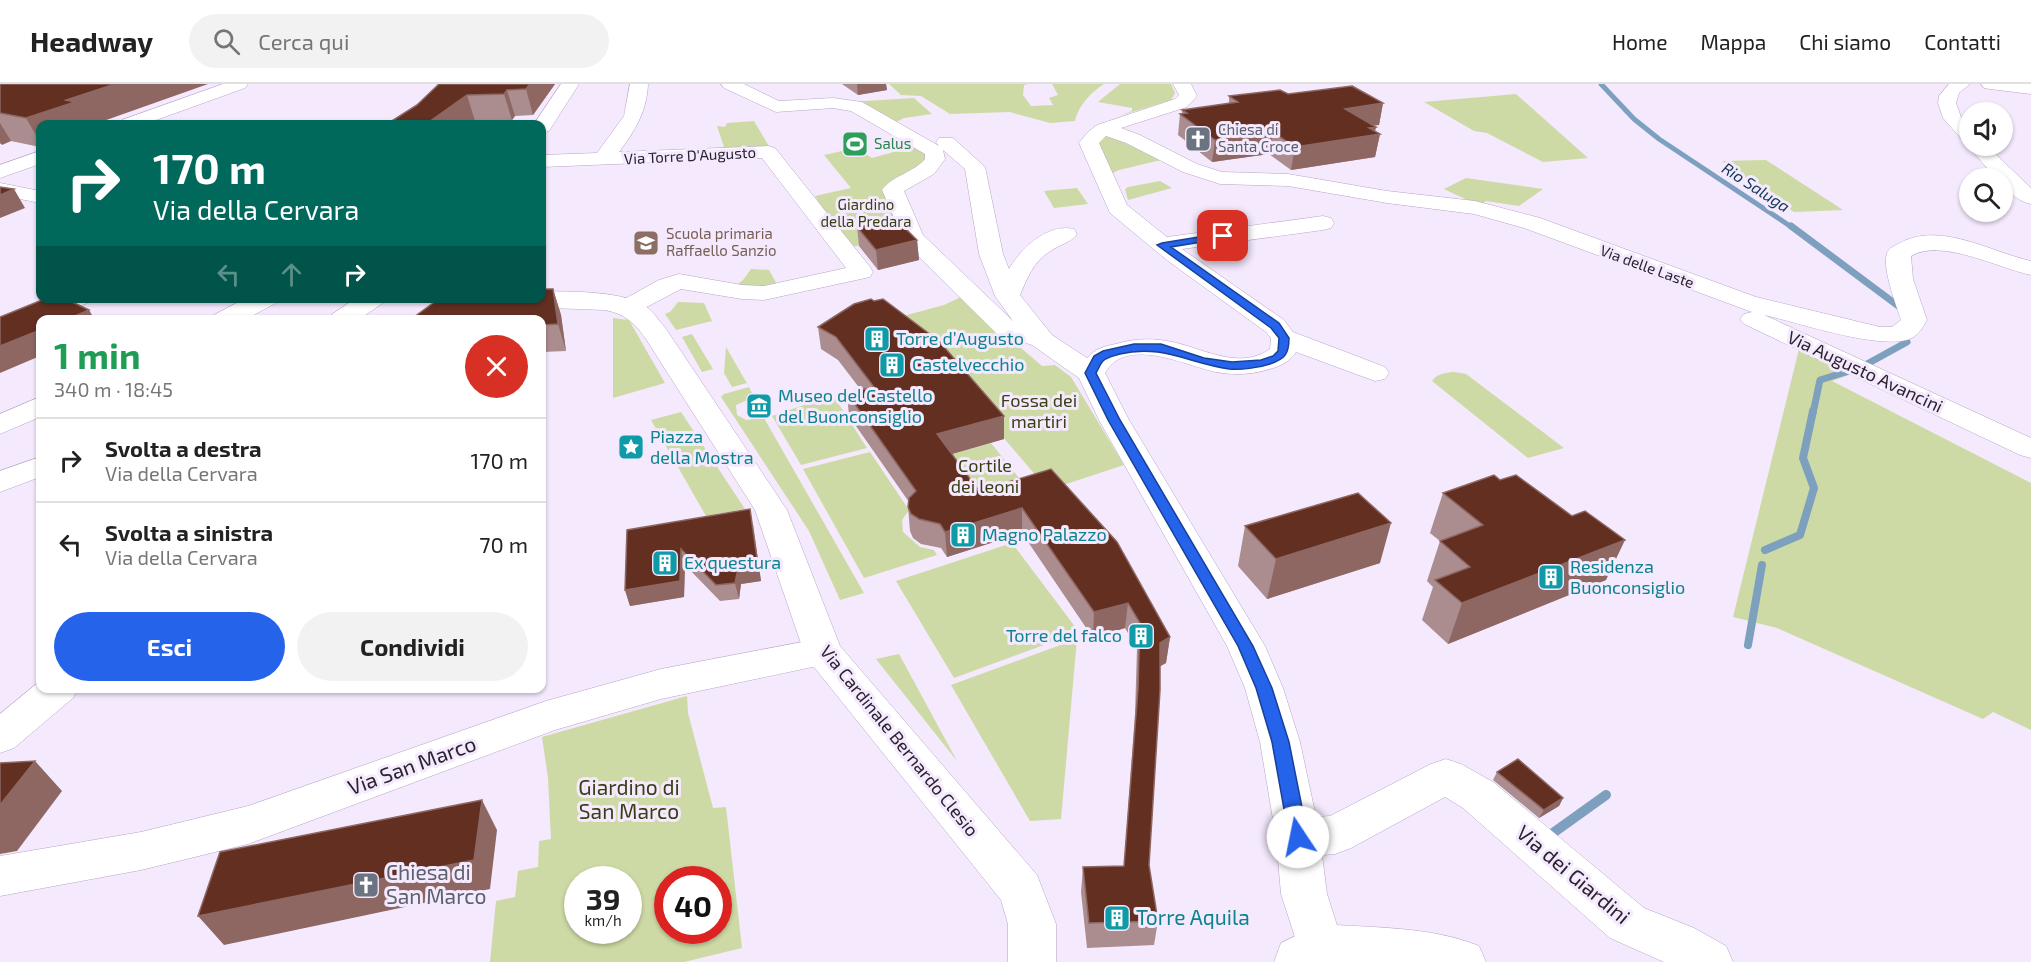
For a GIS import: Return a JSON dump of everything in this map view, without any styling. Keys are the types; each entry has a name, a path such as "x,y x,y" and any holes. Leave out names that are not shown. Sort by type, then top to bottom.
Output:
{"street":[{"path":"140,120 239,84"},
{"path":"546,121 570,84"},
{"path":"602,160 627,130 639,99 639,84"},
{"path":"730,84 771,106 782,108 833,104 856,106 934,152 935,159 928,169 903,181 893,190 914,238 1005,327 1043,341 1090,373 1114,420 1246,646 1264,688 1280,742 1298,837 1309,955 1422,955 1462,962"},
{"path":"1182,84 1188,96 1180,103 1105,129 1091,137 1089,143 1118,208 1162,245 1275,326 1284,338 1375,373"},
{"path":"1959,124 1948,109 1946,98 1949,92 1961,84"},
{"path":"1990,84 2031,89"},
{"name":"Via delle Laste","path":"1105,129 1133,139 1208,175 1227,180 1288,180 1387,197 1475,208 1533,223 1748,303 1839,327 1892,336 1905,332 1914,320 1900,279 1899,253 1916,242 1939,243 2031,268"},
{"path":"946,142 975,167 991,254 1007,296 1043,341"},
{"name":"Via Torre D'Augusto","path":"546,161 768,152 861,272 764,293 742,292 679,281 628,307"},
{"path":"1986,156 2016,187 2031,198"},
{"path":"0,172 36,158"},
{"path":"0,189 36,196"},
{"path":"1162,245 1323,223"},
{"path":"1007,296 1022,264 1036,248 1066,234"},
{"name":"Via Augusto Avancini","path":"1703,287 1739,312 1779,332 2031,449"},
{"path":"548,298 628,307"},
{"path":"39,315 67,303"},
{"path":"233,315 257,303"},
{"path":"348,315 366,303"},
{"name":"Via Cardinale Bernardo Clesio","path":"628,307 637,311 657,335 771,510 823,652 1021,890 1032,943"},
{"path":"0,332 36,316"},
{"path":"1090,373 1098,359 1107,354 1134,348 1173,350 1218,365 1262,363 1276,358 1283,352 1284,338"},
{"path":"0,426 36,408"},
{"path":"0,482 36,468"},
{"name":"Via San Marco","path":"0,876 141,851 229,830 546,717 661,684 823,652"},
{"path":"0,737 53,693"},
{"name":"Via dei Giardini","path":"1298,837 1335,836 1446,776 1478,795 1627,923 1677,944 1709,962"}],"green space":[{"path":"889,84 1028,84 1024,85 1023,95 1031,106 1053,105 1049,98 1058,95 1052,84 1104,84 1086,100 1075,121 1050,123 1010,112 950,114 921,96 901,95"},
{"path":"1120,84 1171,84 1175,93 1171,100 1119,116 1132,111 1132,108 1098,102"},
{"path":"1516,94 1588,158 1543,162 1487,133 1474,131 1424,102"},
{"path":"914,98 932,114 904,118 894,123 849,102"},
{"path":"754,121 770,148 721,148 724,147 717,126 725,127 727,123"},
{"path":"1115,137 1161,160 1111,174 1095,138"},
{"name":"Giardino della Predara","path":"919,145 926,150 930,161 901,178 908,235 847,248 815,196 851,188 824,155 856,148 872,158"},
{"path":"1766,160 1843,210 1794,212 1722,161"},
{"path":"1466,178 1543,189 1519,206 1486,201 1480,206 1444,189"},
{"path":"1160,181 1172,188 1128,200 1125,189 1128,187"},
{"path":"1077,188 1088,204 1054,208 1044,191"},
{"path":"751,269 769,270 778,286 731,289 743,280"},
{"name":"Fossa dei martiri","path":"961,297 1042,366 1055,365 1071,377 1124,465 1048,490 940,363 885,321 944,305"},
{"path":"678,302 704,303 712,321 676,330 665,314 670,312"},
{"path":"613,318 629,320 665,383 613,398"},
{"path":"692,334 713,369 702,372 682,337"},
{"path":"1800,345 1857,372 1832,381 2031,483 2031,730 1993,712 1983,719 1777,628 1733,617"},
{"path":"726,347 747,383 732,387 724,373"},
{"path":"1454,372 1466,374 1564,448 1528,458 1432,381 1439,375"},
{"path":"749,387 754,397 736,405 737,415 746,420 764,418 864,593 840,600 809,531 721,397 724,394"},
{"path":"833,395 867,448 801,465 772,416"},
{"path":"681,412 745,509 706,516 651,420"},
{"name":"Cortile dei leoni","path":"991,443 1035,498 980,515 938,458"},
{"path":"870,452 909,510 902,520 903,532 920,547 934,550 937,555 864,578 803,469"},
{"path":"1012,543 1079,632 954,678 896,581"},
{"path":"1077,639 1061,819 1030,821 951,685"},
{"path":"899,654 957,761 876,659"},
{"name":"Giardino di San Marco","path":"687,696 688,713 713,808 726,807 742,948 684,962 490,962 496,901 515,897 518,871 538,867 539,841 551,839 548,778 542,737"}],"building":[{"path":"0,84 115,84 66,100 75,102 26,118 0,113"},
{"path":"439,84 530,84 526,89 507,90 504,94 467,95 432,120 393,120 417,105"},
{"path":"1352,86 1383,103 1345,109 1376,127 1369,128 1380,134 1295,147 1273,132 1215,140 1180,114 1187,113 1182,110 1238,102 1229,96 1280,90 1288,94"},
{"path":"0,187 14,189 0,195"},
{"path":"899,218 902,225 917,240 876,250 857,227"},
{"path":"546,289 553,289 558,324 546,325 546,315 417,315 433,303 546,303"},
{"path":"871,299 874,301 883,299 939,341 1004,416 937,434 979,491 1051,469 1117,542 1170,637 1160,643 1160,690 1149,865 1158,921 1089,923 1083,867 1124,866 1138,689 1140,623 1128,603 1094,612 1022,508 945,532 940,524 919,519 911,514 908,507 909,498 916,491 847,393 874,387 836,337 818,327 854,304"},
{"path":"36,302 74,303 89,310 77,315 36,315 36,332 0,346 0,317"},
{"path":"1494,475 1500,480 1516,475 1572,516 1585,511 1625,540 1462,603 1435,580 1470,567 1440,541 1483,525 1443,493"},
{"path":"1358,493 1391,523 1276,559 1245,526"},
{"name":"Ex questura","path":"750,509 758,565 738,569 735,583 716,585 681,549 680,581 625,590 627,530"},
{"path":"1518,759 1563,798 1544,810 1497,772"},
{"path":"35,761 0,805 0,763"},
{"path":"482,800 474,860 198,916 220,852"}],"waterway":[{"name":"Rio Saluga","path":"1601,84 1634,119 1659,139 1793,228"},
{"name":"Rio Saluga","path":"1791,226 1901,308"},
{"name":"Rio Saluga","path":"1867,364 1907,342"},
{"name":"Rio Saluga","path":"1813,413 1820,380 1849,371"},
{"name":"Rio Saluga","path":"1765,550 1800,535 1814,488 1803,458 1813,411"},
{"name":"Rio Saluga","path":"1748,645 1762,565"},
{"name":"Rio Saluga","path":"1546,838 1606,795"}],"place":[{"name":"Chiesa di Santa Croce","path":"1198,139"},
{"name":"Salus","path":"855,144"},
{"name":"Scuola primaria Raffaello Sanzio","path":"646,243"},
{"name":"Torre d’Augusto","path":"877,339"},
{"name":"Castelvecchio","path":"892,365"},
{"name":"Museo del Castello del Buonconsiglio","path":"759,406"},
{"name":"Piazza della Mostra","path":"631,447"},
{"name":"Magno Palazzo","path":"963,535"},
{"name":"Ex questura","path":"665,563"},
{"name":"Residenza Buonconsiglio","path":"1551,577"},
{"name":"Torre del falco","path":"1141,636"},
{"name":"Chiesa di San Marco","path":"366,885"},
{"name":"Torre Aquila","path":"1117,918"}],"route":[{"path":"1223,236 1162,245 1275,326 1284,338 1283,352 1276,358 1262,363 1232,366 1203,361 1173,350 1134,348 1107,354 1098,359 1090,373 1114,420 1246,646 1264,688 1280,742 1298,837"}]}
